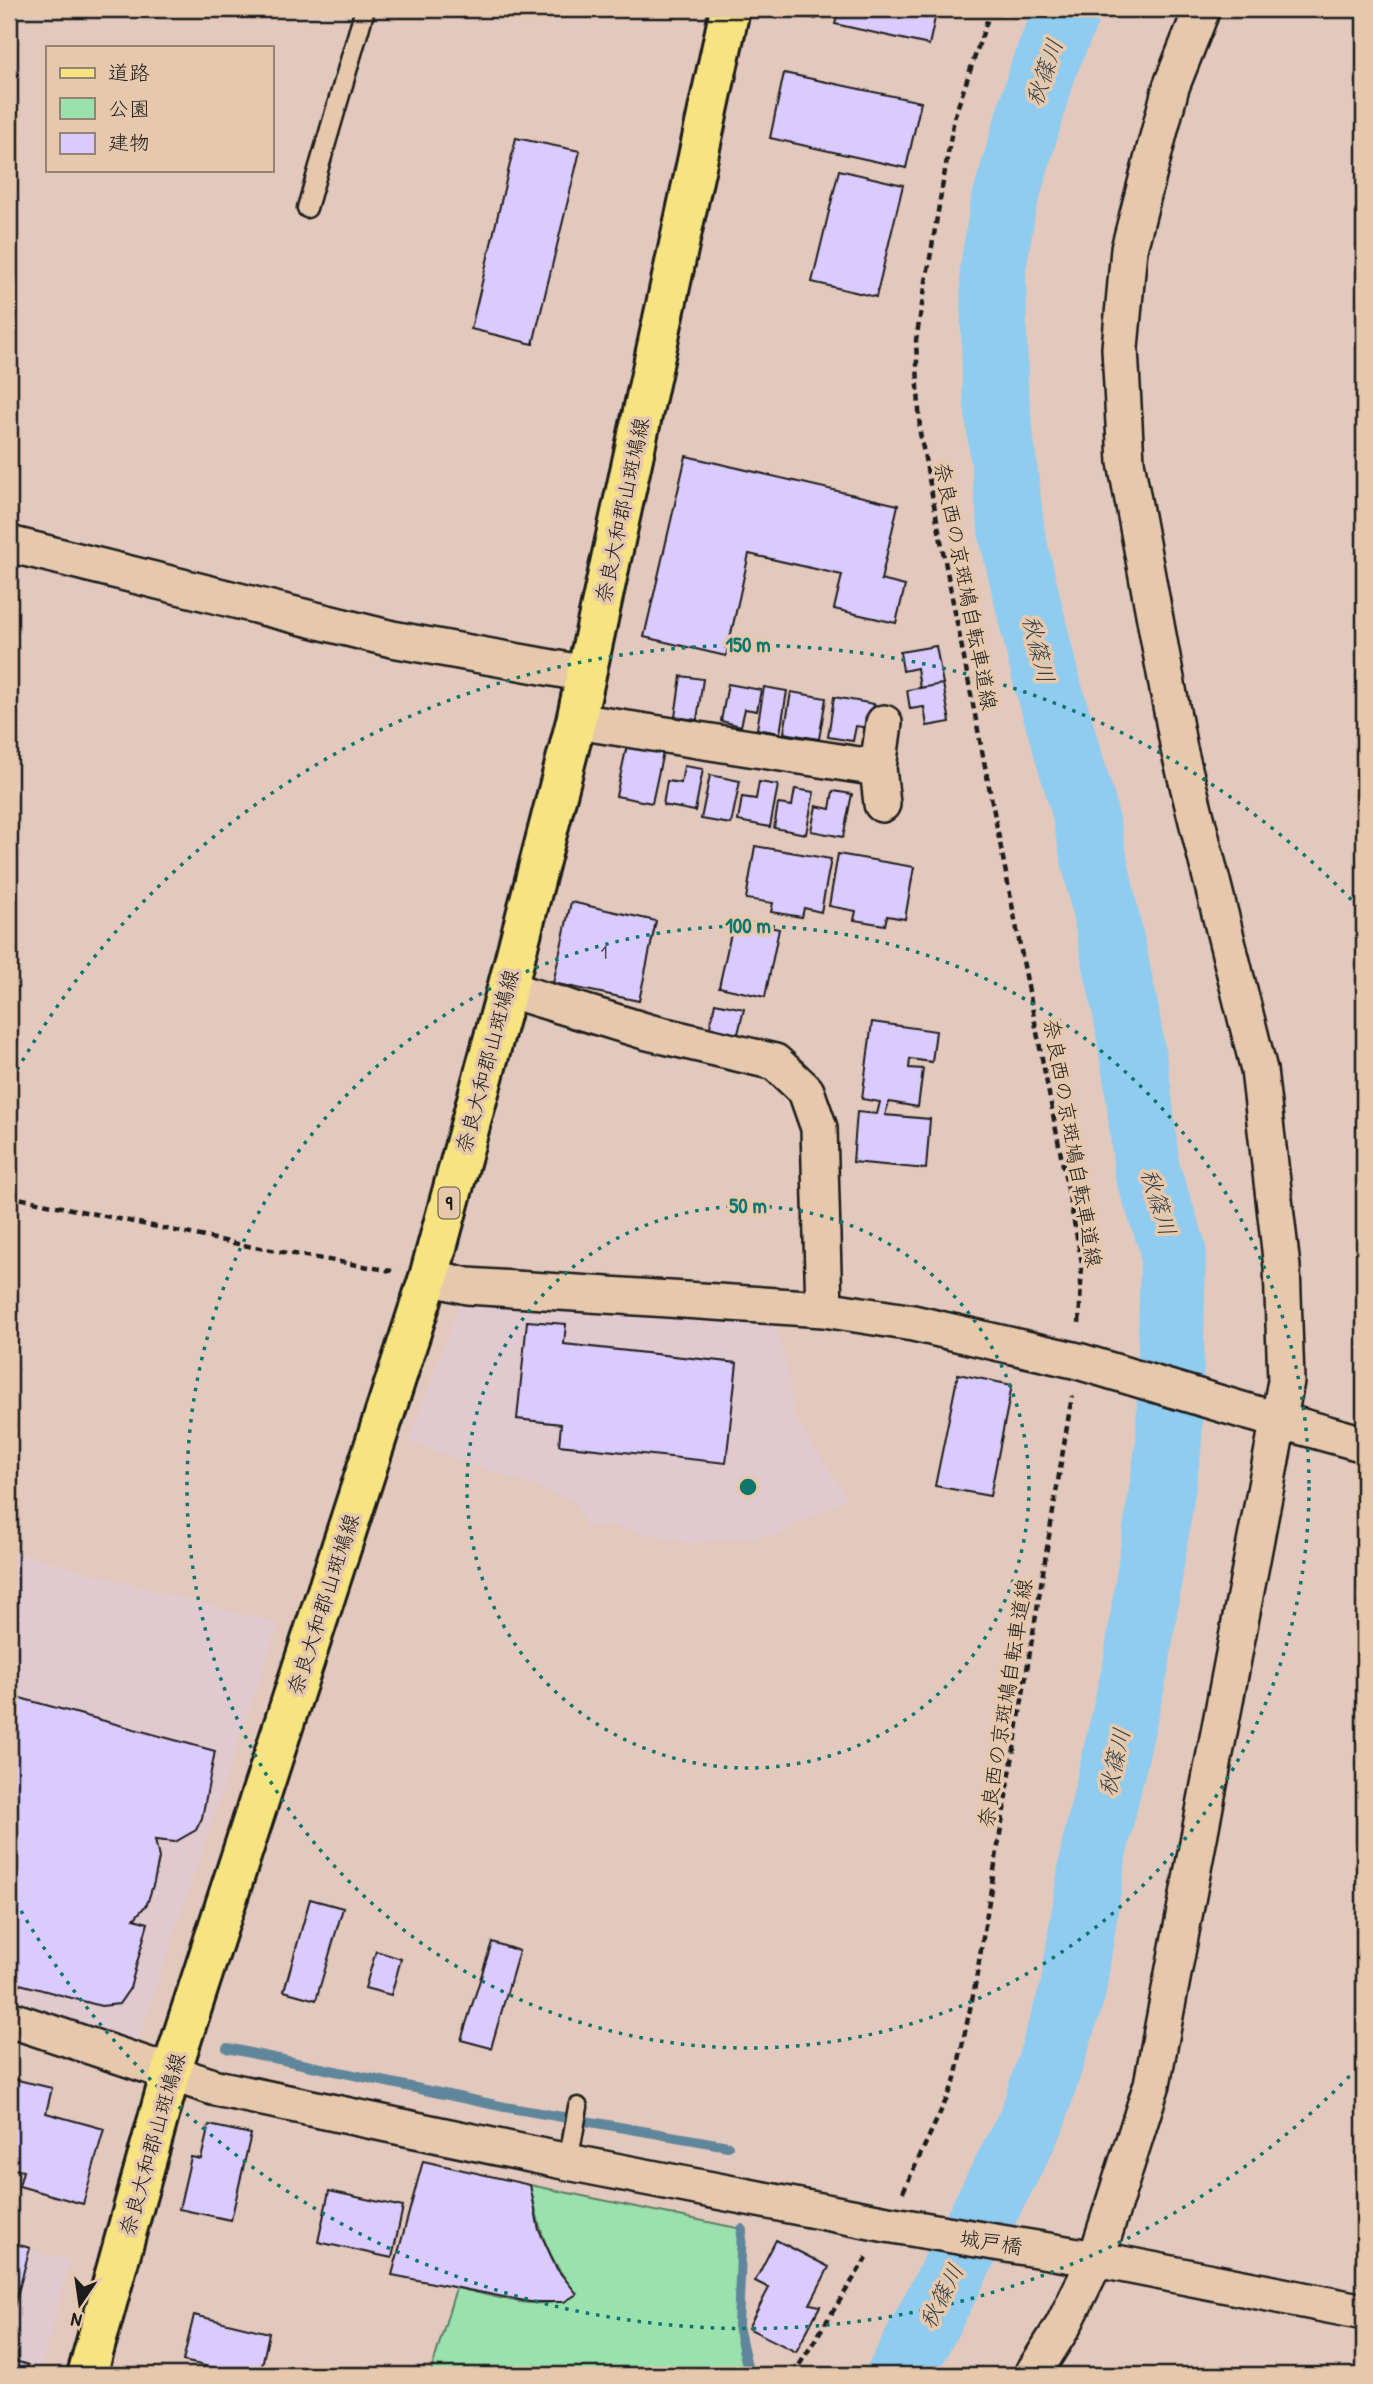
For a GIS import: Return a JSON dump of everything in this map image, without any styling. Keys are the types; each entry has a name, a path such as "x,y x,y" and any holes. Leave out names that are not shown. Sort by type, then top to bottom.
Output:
{"main road":[{"name":"奈良大和郡山斑鳩線","path":"87,2375 171,2072 429,1277 576,720 730,9"}],"street":[{"path":"1032,2375 1063,2326 1152,2084 1261,1416 1286,1381 1282,1267 1259,1069 1179,749 1126,462 1119,348 1129,249 1171,87 1202,9"},
{"path":"9,544 392,639 586,674"},
{"path":"576,720 878,768"},
{"path":"882,804 878,768 884,723"},
{"path":"507,989 648,1032 775,1062 806,1091 819,1128 824,1309"},
{"path":"429,1277 467,1286 824,1309 913,1323 1078,1361 1364,1444"},
{"name":"城戸橋","path":"9,2019 216,2088 568,2162 893,2225 1090,2258 1364,2312"}],"lane":[{"path":"307,208 365,9"},
{"path":"568,2162 578,2107"}],"path":[{"name":"奈良西の京斑鳩自転車道線","path":"793,2375 893,2225 954,2083 975,1986 1078,1361 1082,1263 920,433 916,340 954,118 991,9"},
{"path":"9,1196 248,1246 429,1277"}],"shaded area":[{"path":"467,1286 773,1317 785,1361 794,1416 847,1498 775,1535 690,1543 613,1526 587,1526 574,1500 408,1441"},
{"path":"9,1551 278,1624 132,2058 9,2019"},
{"path":"9,2246 70,2260 39,2375 9,2375"}],"green space":[{"path":"530,2185 742,2229 738,2326 749,2375 430,2375 456,2288 501,2299 533,2303 549,2303 576,2294 545,2243"}],"building":[{"path":"798,9 819,9 816,19 797,15"},
{"path":"839,9 937,9 929,45 835,24"},
{"path":"784,73 921,102 906,168 770,138"},
{"path":"516,138 580,151 533,344 471,329"},
{"path":"839,170 903,185 876,297 812,282"},
{"path":"686,456 898,505 881,580 905,586 896,623 834,609 842,575 749,554 726,656 644,637"},
{"path":"936,646 943,684 920,688 917,668 903,671 900,652"},
{"path":"681,676 703,679 697,720 675,717"},
{"path":"728,684 761,690 757,711 745,709 741,726 721,721"},
{"path":"943,684 950,722 927,726 924,707 910,709 907,690"},
{"path":"764,687 787,691 780,733 757,729"},
{"path":"791,692 826,698 819,739 784,733"},
{"path":"834,697 874,704 870,728 856,726 853,741 828,737"},
{"path":"627,745 663,752 652,803 616,796"},
{"path":"684,766 703,769 695,811 663,805 667,781 681,783"},
{"path":"710,775 740,781 731,824 701,819"},
{"path":"759,782 778,785 770,827 738,821 742,797 756,799"},
{"path":"795,789 814,792 806,834 774,828 778,804 792,806"},
{"path":"833,791 852,794 843,837 811,831 816,806 830,809"},
{"path":"755,846 831,859 821,912 804,908 802,917 771,912 773,903 746,899"},
{"path":"838,854 914,867 905,919 887,916 885,925 854,920 856,911 829,906"},
{"path":"571,902 656,921 639,1001 553,983"},
{"path":"734,920 779,929 765,997 719,987"},
{"path":"715,1003 744,1009 736,1042 708,1036"},
{"path":"872,1022 936,1031 932,1062 910,1059 909,1068 923,1069 918,1107 889,1102 885,1115 930,1119 926,1169 853,1162 857,1112 877,1114 880,1102 862,1099"},
{"path":"527,1321 566,1324 564,1344 737,1363 726,1463 559,1445 561,1424 517,1419"},
{"path":"958,1374 1012,1385 990,1496 935,1486"},
{"path":"9,1695 215,1751 202,1818 196,1830 175,1842 155,1840 159,1858 154,1882 147,1904 134,1919 148,1923 130,1988 119,2004 101,2006 9,1981"},
{"path":"310,1899 343,1908 316,2000 284,1991"},
{"path":"492,1942 519,1951 491,2048 461,2040"},
{"path":"376,1951 401,1959 391,1995 365,1988"},
{"path":"9,2078 52,2088 46,2113 104,2129 83,2204 19,2186 23,2171 9,2168"},
{"path":"209,2125 251,2134 231,2220 179,2209 191,2157 201,2159"},
{"path":"423,2161 530,2185 539,2230 557,2269 577,2294 564,2302 530,2302 392,2275"},
{"path":"329,2191 403,2207 392,2258 318,2242"},
{"path":"776,2240 829,2267 810,2304 820,2306 796,2352 748,2328 769,2288 755,2281"},
{"path":"9,2242 30,2248 9,2326"},
{"path":"194,2315 269,2333 260,2375 245,2375 183,2361"},
{"path":"9,2359 28,2365 25,2375 9,2375"}],"waterway":[{"name":"秋篠川","path":"900,2375 1032,2120 1073,1990 1094,1850 1136,1666 1169,1443 1173,1248 1147,1171 1138,1088 1125,1007 1083,805 1046,679 1012,535 995,387 993,269 1003,207 1043,70 1068,9"},
{"path":"227,2048 505,2107 728,2146"},
{"path":"742,2229 738,2326 749,2375"}]}
